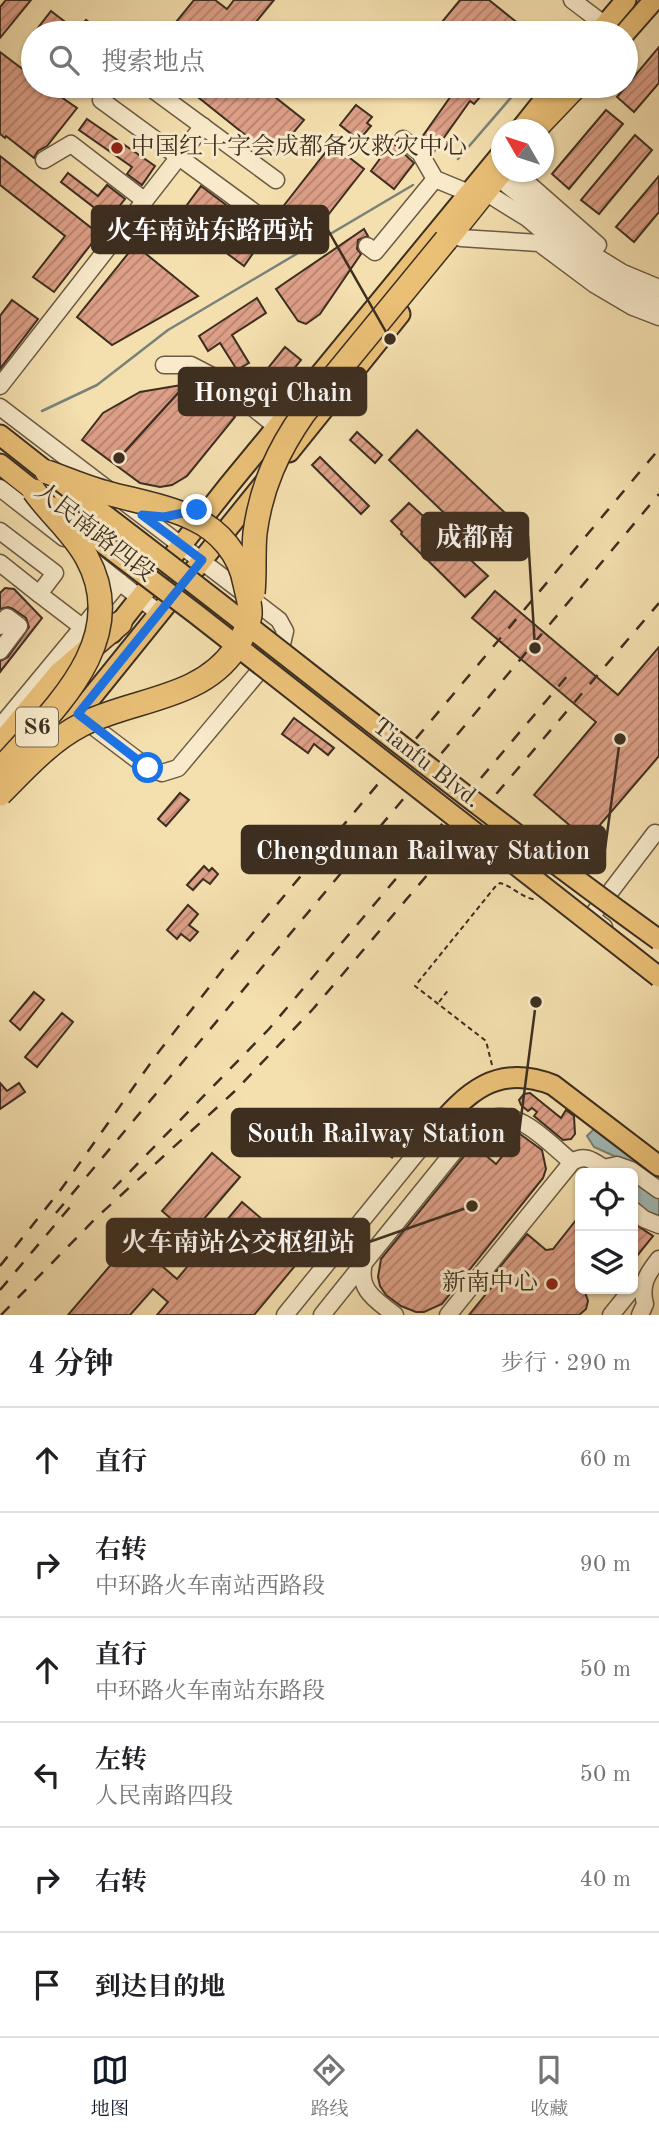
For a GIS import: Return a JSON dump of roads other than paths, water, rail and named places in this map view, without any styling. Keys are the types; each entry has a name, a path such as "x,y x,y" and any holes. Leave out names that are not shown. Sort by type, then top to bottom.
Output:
{"highway":[{"path":"545,119 565,98"},
{"path":"0,794 39,756 80,726 204,681 228,660 244,636 250,613 255,536 260,505 271,470 285,440 304,413 503,182"},
{"path":"47,472 106,493 174,511 196,519 212,530 226,542 234,555 244,579 250,613"},
{"name":"S6","path":"0,770 74,684 92,652 99,628 102,603 99,584 87,556 34,491"},
{"path":"0,747 60,674 95,637 120,623"}],"main road":[{"path":"608,21 626,0"},
{"path":"636,21 654,0"},
{"path":"529,119 545,98"},
{"path":"553,119 568,98"},
{"path":"120,623 229,485 491,166"},
{"path":"0,809 160,614 453,239"},
{"name":"Tianfu Blvd.","path":"0,435 212,596 556,865 659,940"},
{"name":"Tianfu Blvd.","path":"0,464 196,614 659,978"},
{"path":"0,770 95,637"},
{"path":"432,1134 456,1106 476,1089 495,1080 522,1076 553,1085 659,1166"}],"street":[{"path":"572,0 593,21"},
{"path":"164,98 276,180"},
{"path":"101,100 291,239"},
{"path":"0,386 203,126"},
{"path":"403,139 420,153 435,179 469,193"},
{"path":"44,160 71,144 144,200"},
{"path":"367,246 375,251 435,179"},
{"path":"508,182 527,218 565,250 597,273 659,305"},
{"path":"511,182 595,243 631,266 659,277"},
{"path":"511,182 593,254 623,274 659,288"},
{"path":"453,239 539,243 594,284 633,307 659,317"},
{"path":"164,365 191,365 216,378 277,427"},
{"name":"人民南路四段","path":"0,407 279,620 285,631 282,645 178,768 162,773 148,768 78,714"},
{"path":"142,515 164,517 197,510 229,485"},
{"name":"人民南路四段","path":"0,488 160,614"},
{"path":"3,539 55,573 39,594"},
{"path":"0,563 95,637"},
{"path":"0,727 95,637 120,582"},
{"path":"0,626 7,617 19,626 0,651"},
{"path":"595,911 655,833"},
{"path":"595,911 659,951"},
{"path":"595,911 659,969"},
{"path":"322,1315 454,1151 476,1127 487,1120 501,1117 517,1119 572,1162"},
{"path":"285,1315 432,1134 454,1151"},
{"path":"449,1315 572,1162 580,1157 590,1159 601,1168"},
{"path":"638,1175 659,1190"},
{"path":"638,1214 659,1225"},
{"path":"351,1235 368,1257"},
{"path":"368,1257 361,1275 366,1290 395,1315"},
{"path":"638,1282 654,1265"},
{"path":"640,1315 645,1304 641,1290 654,1265"},
{"path":"611,1315 627,1294"}],"water":[{"path":"594,1129 599,1131 659,1176 659,1182 638,1168 594,1147 587,1136"},
{"path":"638,1182 659,1198 659,1219 638,1207"}],"waterway":[{"path":"458,159 511,98"},
{"path":"42,411 97,385 168,330 413,185"}],"railway":[{"path":"0,1266 62,1188 157,1054 232,958 659,449"},
{"path":"56,1213 659,494"},
{"path":"1,1315 96,1218 235,1091 313,1009 659,603"},
{"path":"113,1189 269,1029 568,675"},
{"path":"0,1290 70,1207"}],"place":[{"name":"中国红十字会成都备灾救灾中心","path":"117,148"},
{"name":"火车南站东路西站","path":"390,339"},
{"name":"Hongqi Chain","path":"119,458"},
{"name":"成都南","path":"535,648"},
{"name":"Chengdunan Railway Station","path":"620,739"},
{"name":"South Railway Station","path":"536,1002"},
{"name":"火车南站公交枢纽站","path":"472,1206"},
{"name":"新南中心","path":"552,1284"}]}
